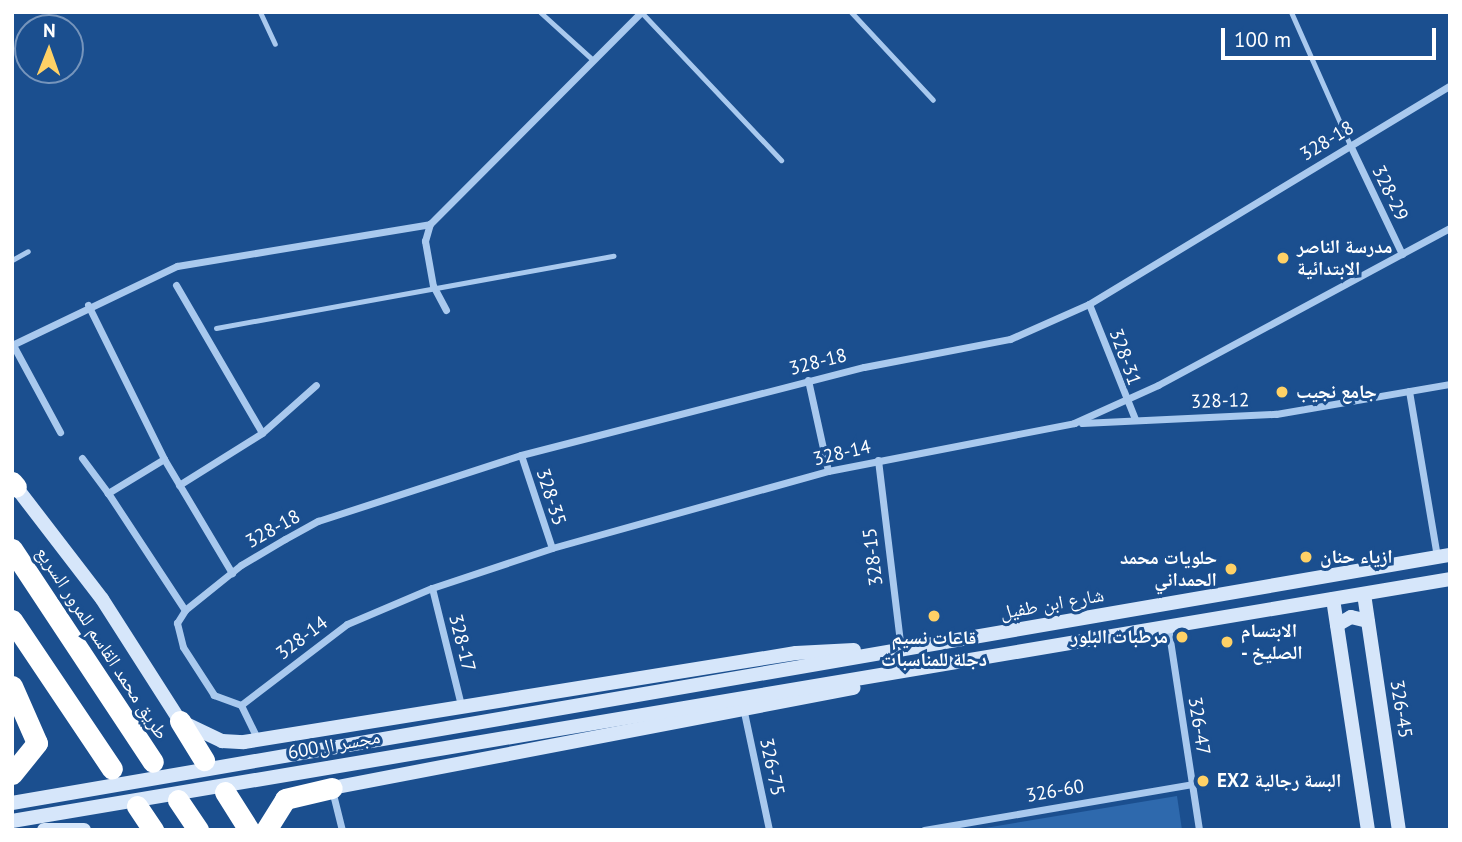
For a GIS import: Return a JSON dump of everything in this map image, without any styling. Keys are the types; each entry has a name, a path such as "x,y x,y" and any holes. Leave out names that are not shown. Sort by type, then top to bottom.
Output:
{"highway":[{"name":"طريق محمد القاسم للمرور السريع","path":"12,549 153,762"},
{"path":"12,620 112,769"},
{"path":"12,686 37,743 12,774"},
{"path":"180,721 204,760"},
{"path":"266,830 285,799 332,788"},
{"path":"225,792 248,830"},
{"path":"178,800 198,830"},
{"path":"137,806 153,830"}],"street":[{"path":"446,310 433,286 425,241 430,224 640,12"},
{"name":"328-18","path":"241,705 214,695 183,648 177,623 185,610 232,573 318,522 521,455 808,380 1010,339 1089,304 1450,85"},
{"name":"328-29","path":"1350,145 1402,254"},
{"path":"60,432 13,345 88,304 177,266 430,224"},
{"name":"328-14","path":"241,705 347,624 432,588 552,548 828,471 1074,423 1125,401 1450,228"},
{"path":"176,285 262,433"},
{"path":"88,304 164,459 232,573"},
{"name":"328-31","path":"1089,304 1125,401 1135,419"},
{"path":"808,380 828,471"},
{"name":"328-12","path":"1074,423 1276,414 1450,384"},
{"path":"179,485 262,433 316,386"},
{"path":"1409,391 1443,556"},
{"name":"328-35","path":"521,455 552,548"},
{"path":"82,458 185,610"},
{"path":"108,493 164,459"},
{"name":"328-15","path":"878,460 901,650"},
{"path":"13,483 102,599 180,721 222,741 258,740 461,705 796,653 901,650"},
{"name":"شارع ابن طفيل","path":"660,690 1443,556"},
{"path":"342,830 332,788 744,712 906,671 1450,579"},
{"name":"328-17","path":"432,588 461,705"},
{"name":"326-45","path":"1364,594 1399,830"},
{"path":"1333,599 1368,830"},
{"path":"1337,625 1352,617 1368,621"},
{"name":"326-47","path":"1168,626 1199,830"},
{"name":"مجسر ال600","path":"12,821 906,671"},
{"name":"مجسر ال600","path":"12,803 660,690"},
{"path":"241,705 258,740"},
{"name":"326-75","path":"744,712 769,830"},
{"name":"326-60","path":"924,830 1192,784"},
{"path":"44,830 84,830"}],"lane":[{"path":"260,12 275,44"},
{"path":"540,12 593,60"},
{"path":"640,12 780,160"},
{"path":"851,12 933,100"},
{"path":"1291,12 1350,145"},
{"path":"12,260 28,251"},
{"path":"216,328 433,286 614,256"}],"shaded area":[{"path":"1177,796 1182,830 973,830"}],"place":[{"name":"مدرسة الناصر الابتدائية","path":"1283,258"},
{"name":"جامع نجيب","path":"1282,392"},
{"name":"ازياء حنان","path":"1306,557"},
{"name":"حلويات محمد الحمداني","path":"1231,569"},
{"name":"قاعات نسيم دجلة للمناسبات","path":"934,616"},
{"name":"مرطبات البلور","path":"1182,637"},
{"name":"الابتسام - الصليخ","path":"1227,642"},
{"name":"EX2 البسة رجالية","path":"1203,781"}]}
